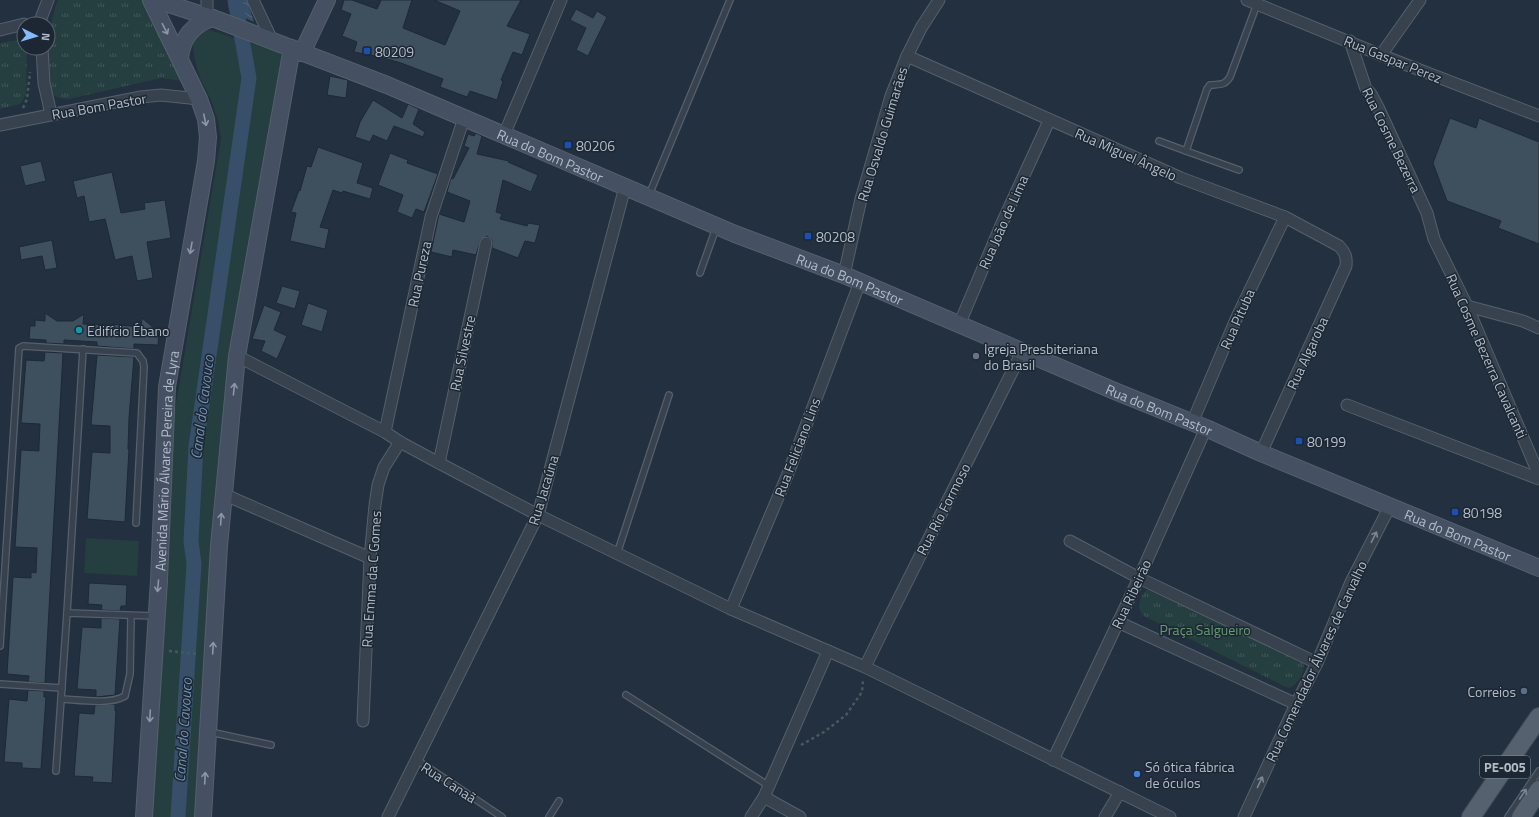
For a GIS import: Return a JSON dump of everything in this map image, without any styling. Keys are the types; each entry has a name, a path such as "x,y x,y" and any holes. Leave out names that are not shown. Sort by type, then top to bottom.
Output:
{"main road":[{"name":"PE-005","path":"1471,817 1539,717"},
{"name":"PE-005","path":"1521,817 1539,790"}],"street":[{"path":"42,16 48,0"},
{"name":"Avenida Mário Álvares Pereira de Lyra","path":"144,817 160,549 167,387 206,161 208,137 206,119 199,99 151,0"},
{"name":"Rua do Bom Pastor","path":"156,0 213,18 387,85 717,226 860,282 1022,352 1539,568"},
{"path":"180,58 182,44 189,32 204,21 213,18 207,0"},
{"path":"253,0 267,38"},
{"path":"203,817 223,494 238,356 297,51 327,0"},
{"path":"504,135 561,0"},
{"name":"Rua Osvaldo Guimarães","path":"844,276 861,199 891,96 907,56 921,28 939,0"},
{"path":"1381,55 1420,0"},
{"name":"Rua Gaspar Perez","path":"1252,2 1381,55 1539,116"},
{"path":"0,30 16,26"},
{"name":"Rua Cosme Bezerra","path":"1350,41 1366,89 1371,94 1378,107 1424,206 1434,239"},
{"path":"42,56 44,83 52,114"},
{"name":"Rua Miguel Ângelo","path":"907,56 1181,178 1285,217 1339,246 1344,251"},
{"name":"Rua Bom Pastor","path":"0,125 52,114 161,95 199,99"},
{"name":"Rua Pureza","path":"385,432 431,217 464,118"},
{"name":"Rua João de Lima","path":"959,325 1002,223 1049,120"},
{"name":"Rua Jacaúna","path":"388,817 538,515 625,187"},
{"name":"Rua Pituba","path":"1199,425 1237,318 1285,217"},
{"name":"Rua Cosme Bezerra Cavalcanti","path":"1434,239 1467,306 1539,475"},
{"name":"Rua Silvestre","path":"439,463 486,243"},
{"name":"Rua Algaroba","path":"1261,452 1346,266 1347,258 1344,251"},
{"name":"Rua Feliciano Lins","path":"731,609 787,476 860,282"},
{"path":"1467,306 1523,321 1539,328"},
{"name":"Rua Rio Formoso","path":"865,668 1022,352"},
{"path":"238,356 385,432 400,442 538,515 731,609 865,668 1170,817"},
{"path":"1347,405 1539,479"},
{"name":"Rua Ribeirão","path":"1053,760 1139,578 1199,425"},
{"name":"Rua Emma da C Gomes","path":"363,721 370,558 378,485 384,467 400,442"},
{"path":"223,494 370,558"},
{"name":"Rua Comendador Álvares de Carvalho","path":"1244,817 1316,663 1351,582 1390,506"},
{"path":"1070,541 1139,578 1316,663"},
{"path":"1118,622 1296,704"},
{"path":"751,817 764,797 828,652"},
{"path":"1105,817 1120,792"},
{"path":"764,797 800,817"}],"lane":[{"path":"648,197 730,0"},
{"path":"1186,151 1207,89 1210,85 1221,85 1230,77 1252,2"},
{"path":"1159,141 1239,170"},
{"path":"700,273 717,226"},
{"path":"0,646 19,348 23,346 137,353 143,360 144,367 136,523"},
{"path":"56,771 83,349"},
{"path":"617,554 669,395"},
{"path":"67,613 156,616"},
{"path":"61,699 119,700 125,696 130,674 131,616"},
{"path":"0,684 62,688"},
{"path":"626,695 769,786"},
{"path":"1479,817 1539,722"},
{"path":"208,731 271,745"},
{"name":"Rua Canaã","path":"416,760 502,817"},
{"path":"1508,817 1539,771"},
{"path":"549,817 559,801"}],"path":[{"path":"16,109 24,108 28,99 30,66"},
{"path":"180,652 196,654"},
{"path":"783,755 824,732 846,715 862,692 865,668"}],"green space":[{"path":"58,0 149,0 184,81 161,78 69,99 62,99 52,94 48,85 48,56 56,56 56,16 53,16"},
{"path":"203,28 279,52 284,60 239,329 198,817 150,817 171,433 221,138 218,121 211,100 200,78 195,61 193,39"},
{"path":"16,40 16,56 27,56 26,95 20,104 0,109 0,43"},
{"path":"86,538 139,541 137,576 84,573"},
{"name":"Praça Salgueiro","path":"1151,587 1303,662 1304,666 1300,678 1295,685 1288,688 1144,616 1139,609 1140,600 1147,589"}],"water":[{"path":"228,0 247,0 254,22 229,10"}],"building":[{"path":"344,0 352,0 377,9 381,0 412,0 403,28 445,45 460,11 434,0 521,0 507,26 530,34 522,55 513,52 501,80 503,81 497,100 470,91 467,97 440,87 443,79 401,63 354,52 357,42 342,36 351,14 341,10"},
{"path":"576,9 593,18 597,11 607,17 588,56 576,50 586,28 570,20"},
{"path":"330,76 348,80 346,98 327,95"},
{"path":"373,100 402,118 408,104 419,109 413,124 425,132 423,137 394,126 387,141 373,135 370,142 355,137 360,122"},
{"path":"1450,118 1476,128 1479,118 1539,142 1539,244 1498,228 1501,221 1447,201 1433,163"},
{"path":"476,133 482,136 477,154 509,161 508,162 538,175 531,192 503,180 496,212 502,214 500,219 527,226 528,223 540,225 535,243 525,241 518,258 492,248 492,240 487,236 481,239 476,255 453,250 452,257 431,252 439,214 464,222 470,201 447,192 451,178 453,179 469,148 464,146 468,134 474,136"},
{"path":"318,147 363,163 357,183 373,188 370,199 343,191 342,193 333,190 320,227 329,229 325,249 290,241 296,213 291,212 299,190 300,191 307,166 311,167"},
{"path":"390,153 408,160 407,163 438,174 424,212 416,209 412,218 397,212 403,195 378,185"},
{"path":"41,161 46,181 25,186 20,166"},
{"path":"112,172 121,213 145,209 144,203 165,200 171,238 147,242 153,278 137,281 132,256 115,260 105,219 89,222 84,196 77,198 73,181"},
{"path":"52,240 57,268 45,270 42,256 21,260 19,247"},
{"path":"282,286 300,291 295,309 276,303"},
{"path":"308,303 328,310 322,332 301,325"},
{"path":"264,305 281,312 274,330 287,336 277,359 261,351 265,341 252,339"},
{"name":"Edifício Ébano","path":"45,313 57,321 73,321 84,314 83,324 110,324 141,327 142,318 155,329 155,332 159,332 158,345 134,344 134,349 97,346 97,342 64,340 64,344 46,343 46,340 29,339 30,326 35,326 35,320 45,321"},
{"path":"45,352 63,353 45,683 28,682 29,676 7,674 13,577 31,578 31,572 36,573 37,548 15,547 21,450 39,451 40,424 21,423 26,360 44,361"},
{"path":"97,355 134,357 129,418 125,522 87,519 92,452 110,453 110,426 91,425"},
{"path":"89,583 127,585 126,606 121,606 120,611 101,610 102,605 88,604"},
{"path":"101,618 120,619 115,695 96,697 96,690 77,689 82,627 101,628"},
{"path":"28,690 44,691 44,697 46,697 41,769 22,768 22,763 4,762 9,699 27,701"},
{"path":"115,704 116,711 112,783 92,782 93,777 74,776 79,713 94,714 95,705"}],"waterway":[{"name":"Canal do Cavouco","path":"178,817 194,564 191,541 196,446 249,78 235,0"}],"place":[{"name":"80209","path":"367,51"},
{"name":"80206","path":"568,145"},
{"name":"80208","path":"808,236"},
{"name":"Edifício Ébano","path":"79,330"},
{"name":"Igreja Presbiteriana do Brasil","path":"976,356"},
{"name":"80199","path":"1299,441"},
{"name":"80198","path":"1455,512"},
{"name":"Correios","path":"1524,691"},
{"name":"Só ótica fábrica de óculos","path":"1137,774"}]}
